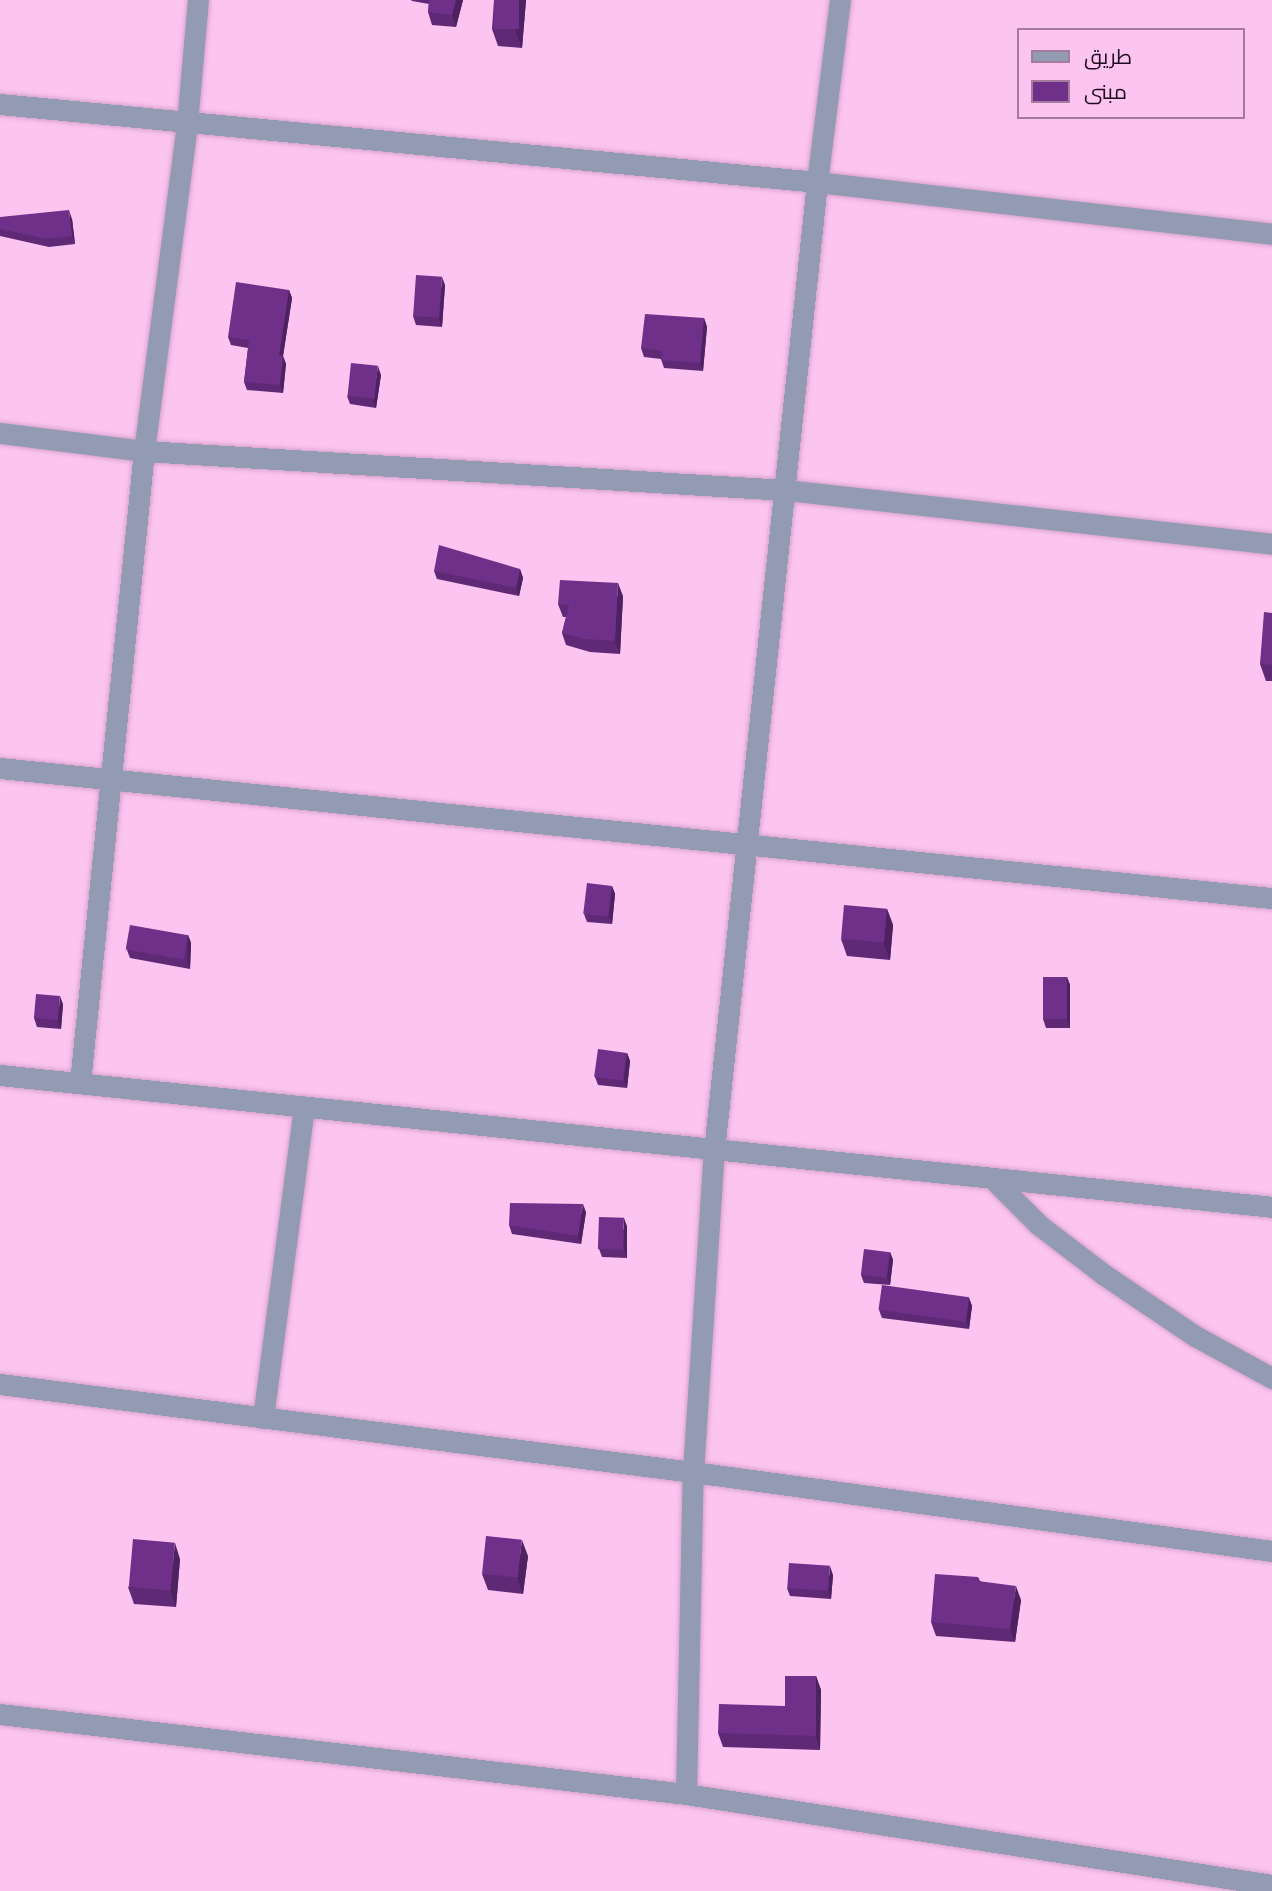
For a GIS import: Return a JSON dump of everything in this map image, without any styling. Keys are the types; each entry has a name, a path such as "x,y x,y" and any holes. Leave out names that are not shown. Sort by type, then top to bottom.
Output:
{"street":[{"path":"80,1083 144,451 187,122 198,0"},
{"path":"686,1794 693,1472 714,1151 817,182 839,0"},
{"path":"0,104 817,182 1272,234"},
{"path":"0,433 144,451 786,490 1272,544"},
{"path":"0,768 748,842 1272,898"},
{"path":"0,1074 714,1151 1272,1207"},
{"path":"263,1418 304,1107"},
{"path":"993,1179 1039,1225 1103,1274 1195,1336 1272,1378"},
{"path":"0,1384 693,1472 1272,1551"},
{"path":"0,1714 686,1794 1272,1885"}],"building":[{"path":"429,0 456,0 452,15 428,12"},
{"path":"494,0 519,0 519,29 494,29"},
{"path":"69,210 72,236 46,239 0,229 0,217"},
{"path":"416,275 442,277 439,318 413,316"},
{"path":"236,282 289,290 279,356 283,356 280,385 244,382 249,340 228,337"},
{"path":"645,314 704,318 700,363 661,360 662,351 641,348"},
{"path":"351,363 378,366 374,399 348,396"},
{"path":"439,545 520,569 516,588 434,571"},
{"path":"560,580 618,583 615,641 585,639 562,633 569,605 558,604"},
{"path":"1264,612 1272,613 1272,665 1260,664"},
{"path":"587,883 612,886 608,917 583,914"},
{"path":"844,905 887,909 884,943 841,939"},
{"path":"130,925 188,935 184,960 126,950"},
{"path":"1043,977 1067,977 1067,1019 1043,1019"},
{"path":"36,994 60,996 58,1020 34,1018"},
{"path":"598,1049 627,1053 623,1081 594,1077"},
{"path":"510,1203 583,1204 578,1236 509,1225"},
{"path":"599,1217 624,1218 623,1250 598,1249"},
{"path":"864,1249 890,1252 887,1278 861,1275"},
{"path":"882,1285 969,1297 966,1322 879,1310"},
{"path":"486,1536 522,1540 518,1578 482,1574"},
{"path":"133,1539 175,1543 171,1590 129,1587"},
{"path":"789,1563 830,1566 828,1591 787,1588"},
{"path":"935,1574 978,1577 978,1581 1016,1586 1010,1629 931,1622"},
{"path":"785,1676 816,1676 816,1736 718,1733 719,1704 785,1706"}]}
